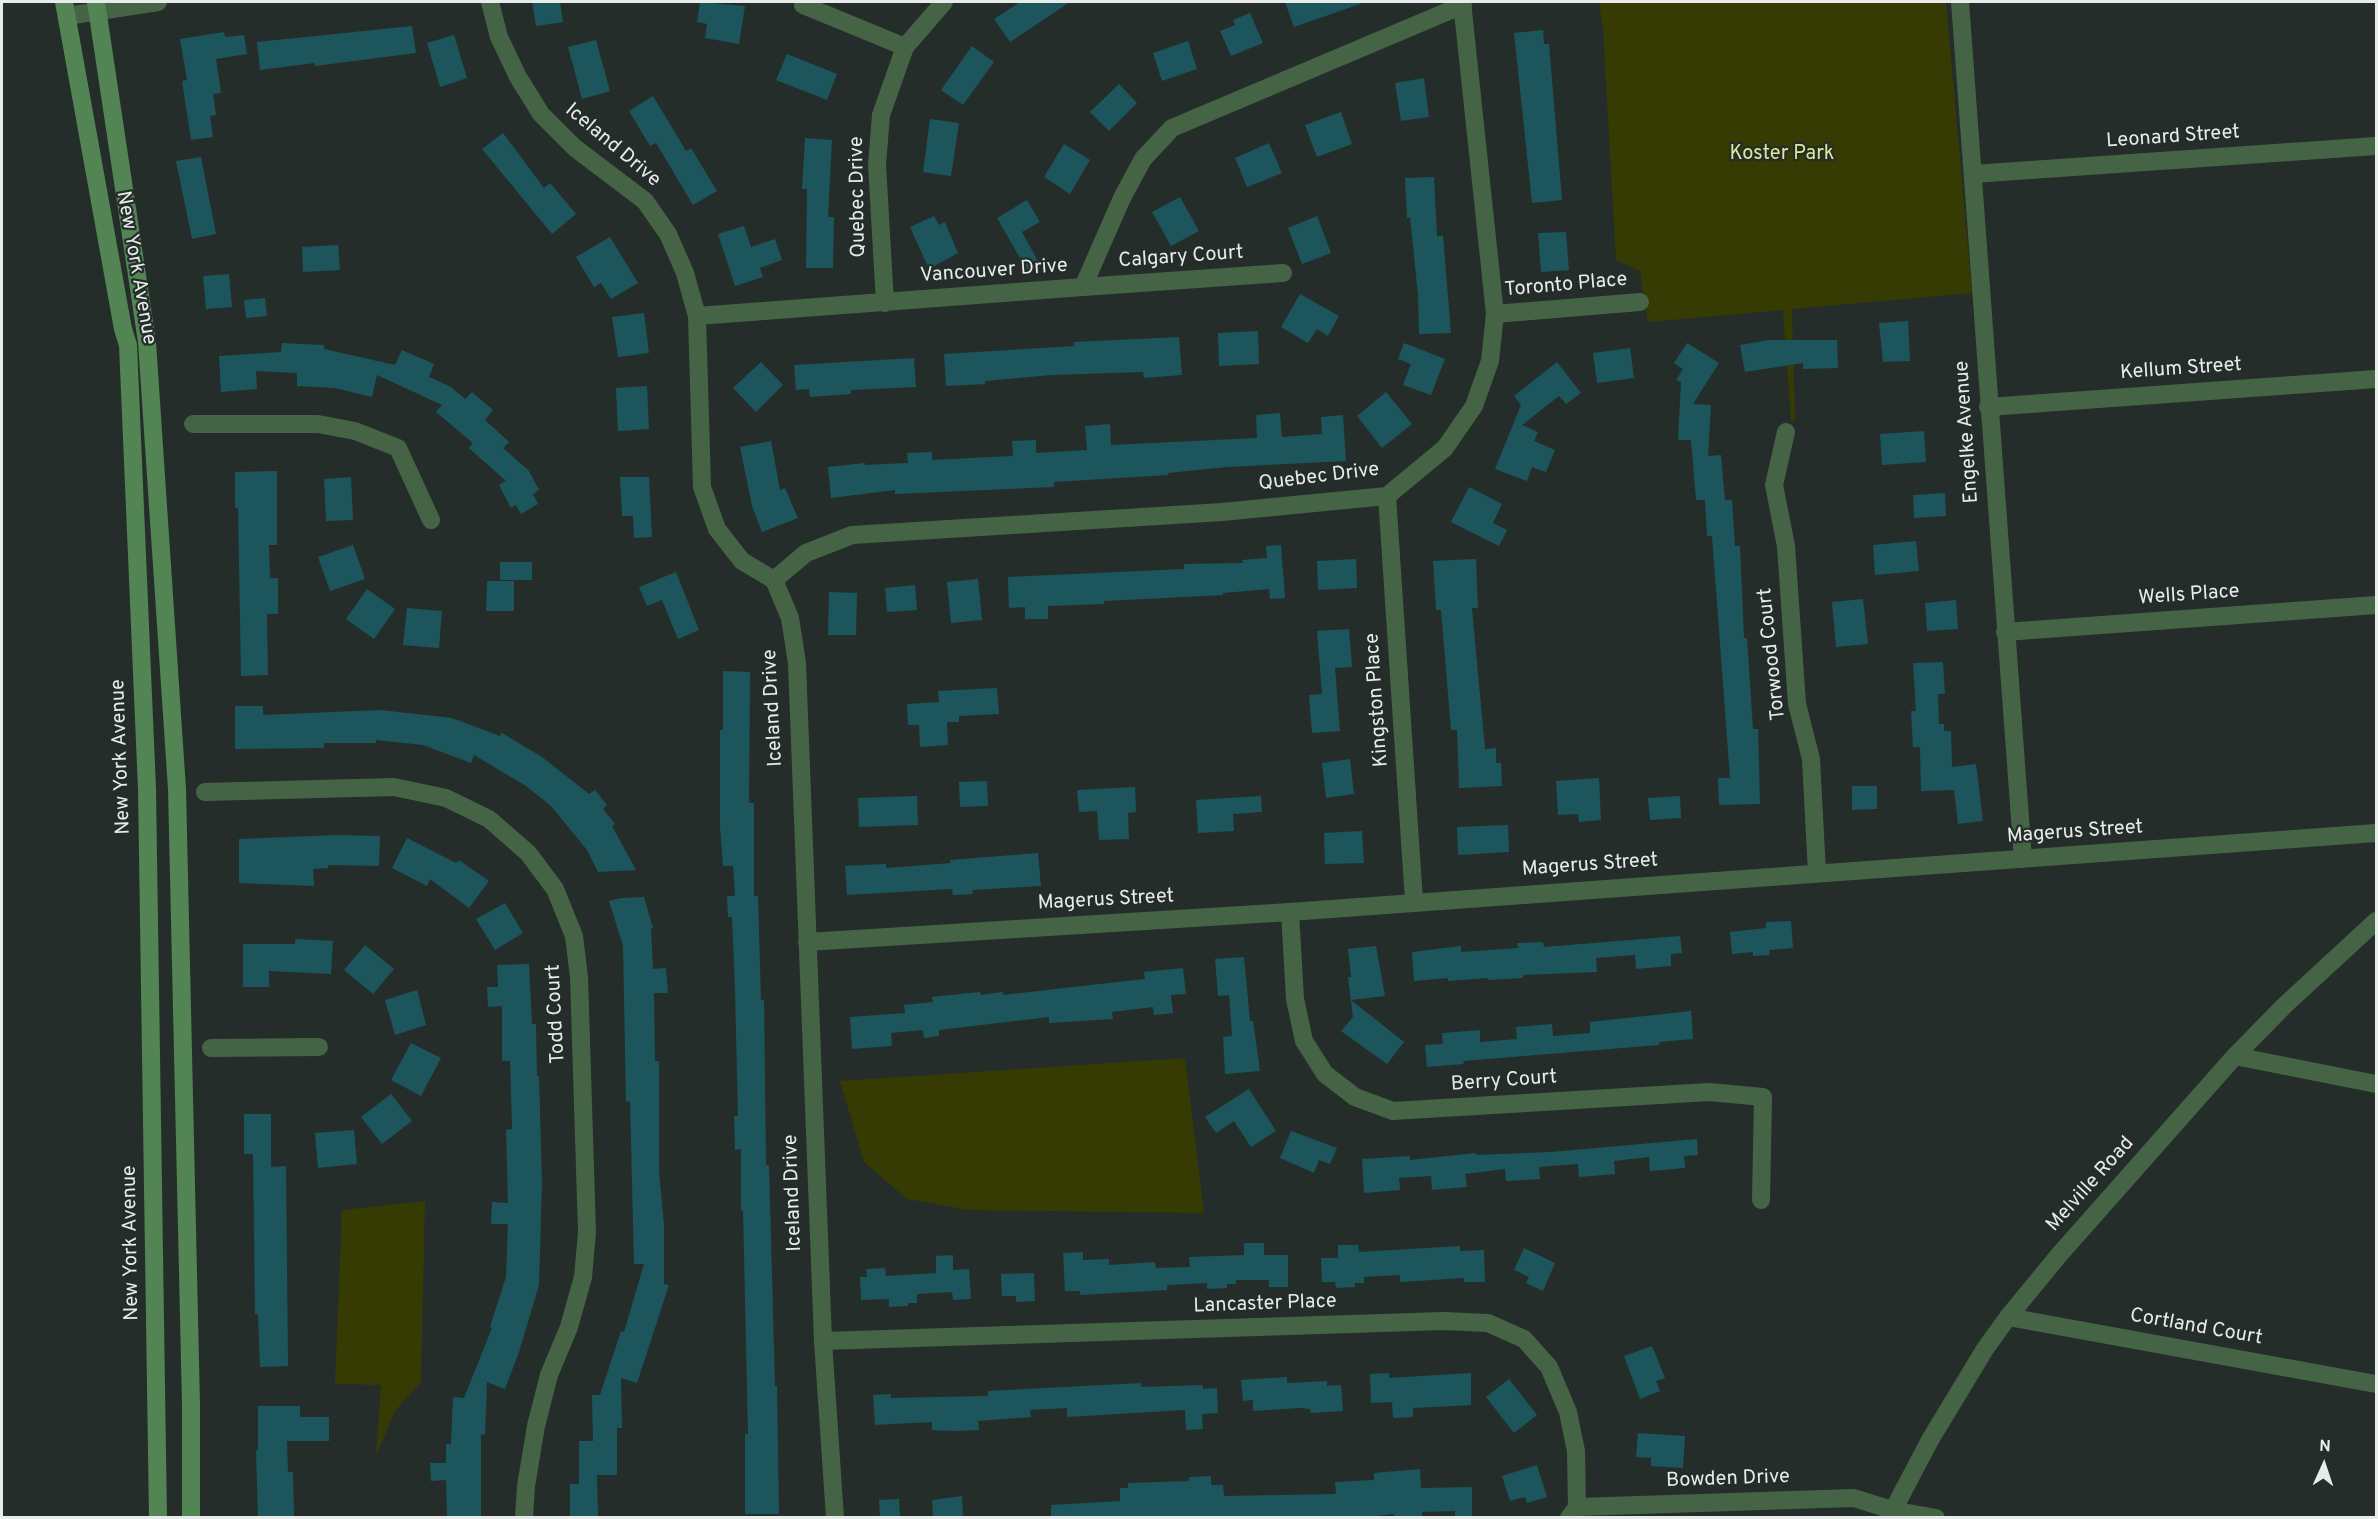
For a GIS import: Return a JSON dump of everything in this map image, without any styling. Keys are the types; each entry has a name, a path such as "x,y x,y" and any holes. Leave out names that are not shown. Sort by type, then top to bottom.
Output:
{"street":[{"path":"65,9 158,2"},
{"name":"Iceland Drive","path":"490,2 499,37 518,77 541,114 574,148 645,201 668,234 685,273 697,316 702,487 717,529 742,561 774,580 790,618 797,663 823,1341 835,1518"},
{"name":"Quebec Drive","path":"885,303 879,231 878,155 881,115 904,47 944,2"},
{"name":"Engelke Avenue","path":"1960,2 2023,859"},
{"name":"Vancouver Drive","path":"697,316 1083,287 1122,198 1143,159 1172,128 1462,3"},
{"name":"Quebec Drive","path":"774,580 806,553 852,535 1222,512 1387,496 1445,448 1474,406 1490,361 1495,314 1462,3"},
{"path":"803,5 904,47"},
{"name":"New York Avenue","path":"97,7 147,342 177,789 191,1405 191,1518"},
{"name":"New York Avenue","path":"65,9 123,329 128,345 147,789 158,1518"},
{"name":"Leonard Street","path":"1973,174 2376,146"},
{"name":"Calgary Court","path":"1083,287 1282,273"},
{"name":"Toronto Place","path":"1495,314 1640,302"},
{"name":"Kellum Street","path":"1988,406 2376,379"},
{"path":"193,424 318,424 355,431 398,448 432,520"},
{"name":"Torwood Court","path":"1786,432 1774,485 1786,546 1797,704 1811,759 1816,873"},
{"name":"Kingston Place","path":"1387,496 1414,901"},
{"name":"Wells Place","path":"2005,632 2376,605"},
{"name":"Todd Court","path":"205,792 394,787 446,798 489,819 528,852 555,889 574,936 579,977 587,1232 583,1277 569,1328 549,1375 536,1426 526,1486 524,1518"},
{"name":"Magerus Street","path":"807,942 1290,912 1414,901 2376,833"},
{"name":"Berry Court","path":"1290,912 1295,999 1304,1041 1325,1074 1355,1097 1393,1111 1709,1092 1763,1097 1761,1200"},
{"name":"Melville Road","path":"1890,1514 1979,1359 2008,1317 2059,1255 2235,1056 2285,1005 2376,921"},
{"path":"211,1048 319,1047"},
{"path":"2235,1056 2376,1084"},
{"name":"Cortland Court","path":"2008,1317 2376,1383"},
{"name":"Lancaster Place","path":"823,1341 1444,1321 1488,1323 1524,1339 1550,1367 1568,1412 1576,1451 1573,1512"},
{"name":"Bowden Drive","path":"1573,1512 1854,1498 1890,1514 1936,1518"}],"green space":[{"name":"Koster Park","path":"1599,2 1946,2 1972,293 1792,309 1795,421 1791,421 1783,310 1648,322 1640,271 1616,260 1603,29"},
{"path":"1185,1058 1204,1213 970,1210 907,1199 864,1162 840,1081"},
{"path":"425,1201 421,1382 395,1411 376,1456 381,1385 335,1384 342,1210"}],"building":[{"path":"532,2 560,2 563,22 536,26"},
{"path":"700,2 745,6 739,44 705,38 707,24 697,22"},
{"path":"1020,2 1070,2 1010,42 994,19"},
{"path":"1285,2 1360,2 1360,4 1294,27"},
{"path":"1250,13 1263,43 1231,56 1220,31 1235,25 1233,20"},
{"path":"412,26 416,53 315,66 314,63 260,70 257,42"},
{"path":"1543,30 1544,44 1549,44 1562,200 1532,203 1514,33"},
{"path":"224,32 225,37 244,35 247,54 216,59 221,93 213,94 216,115 210,116 213,137 191,140 182,81 187,80 180,39"},
{"path":"454,35 467,78 440,87 427,43"},
{"path":"596,40 610,91 582,99 568,47"},
{"path":"1188,41 1197,69 1162,81 1153,53"},
{"path":"972,46 994,62 963,105 941,90"},
{"path":"787,54 837,74 827,100 776,80"},
{"path":"1424,78 1429,117 1401,121 1395,83"},
{"path":"1119,84 1137,103 1109,131 1090,112"},
{"path":"653,96 686,151 691,148 717,191 693,205 656,143 650,146 629,111"},
{"path":"1341,112 1352,144 1317,157 1305,125"},
{"path":"930,119 959,123 951,176 923,172"},
{"path":"503,133 544,188 550,183 576,214 552,234 482,149"},
{"path":"805,138 832,140 828,217 834,217 833,268 806,268 807,189 802,189"},
{"path":"1269,143 1282,173 1247,187 1235,158"},
{"path":"1064,144 1090,160 1070,194 1044,177"},
{"path":"201,157 216,234 192,239 176,161"},
{"path":"1434,177 1437,236 1443,236 1451,333 1419,334 1418,295 1410,217 1407,218 1405,178"},
{"path":"1180,197 1199,231 1171,246 1152,212"},
{"path":"1027,200 1040,222 1022,232 1039,263 1027,270 997,218"},
{"path":"934,216 939,225 945,222 958,253 929,269 910,227"},
{"path":"1317,216 1331,253 1302,264 1288,228"},
{"path":"744,226 751,247 775,239 782,260 760,268 763,277 735,286 718,234"},
{"path":"1566,232 1569,270 1541,272 1538,233"},
{"path":"610,237 638,283 611,299 601,283 594,287 576,257"},
{"path":"338,245 340,270 303,272 302,247"},
{"path":"229,274 232,307 206,309 203,276"},
{"path":"1300,294 1339,316 1328,336 1317,329 1308,343 1281,327"},
{"path":"265,298 267,316 246,318 244,300"},
{"path":"644,313 649,353 618,357 612,317"},
{"path":"1908,321 1910,361 1883,362 1879,323"},
{"path":"1258,331 1259,364 1219,366 1218,333"},
{"path":"1179,337 1182,375 1144,378 1143,372 1051,375 985,381 985,384 946,386 944,354 1074,346 1074,342"},
{"path":"1769,340 1837,340 1838,368 1803,369 1803,363 1745,372 1740,345"},
{"path":"282,343 324,345 324,349 395,365 402,350 434,364 429,377 451,387 465,399 472,392 493,410 485,420 509,442 503,448 529,471 539,490 533,494 538,504 521,514 516,505 511,508 499,485 506,481 469,448 473,443 436,412 442,405 377,375 372,397 335,388 297,386 297,373 256,371 257,389 221,392 219,356 281,352"},
{"path":"1404,343 1445,359 1431,395 1403,385 1411,364 1398,359"},
{"path":"1687,343 1719,363 1693,404 1711,405 1708,456 1721,455 1725,500 1732,500 1735,546 1740,546 1744,638 1747,638 1753,729 1758,729 1760,804 1719,805 1718,778 1730,778 1712,536 1707,536 1705,500 1696,500 1691,440 1678,440 1681,382 1676,380 1683,369 1674,363"},
{"path":"1630,348 1634,378 1597,383 1593,353"},
{"path":"914,358 916,387 851,390 851,394 810,397 809,389 796,390 794,365"},
{"path":"761,362 783,385 756,412 733,388"},
{"path":"1557,362 1581,393 1566,404 1559,396 1522,425 1538,432 1534,441 1555,450 1546,472 1532,467 1527,481 1495,469 1521,405 1514,396"},
{"path":"647,386 649,429 618,431 616,388"},
{"path":"1386,392 1412,424 1382,448 1357,416"},
{"path":"1280,413 1282,437 1322,434 1321,417 1343,415 1346,461 1227,467 1168,473 1168,475 1054,482 1054,487 895,494 895,490 831,498 828,467 865,463 865,465 908,463 907,453 932,452 932,460 1013,456 1012,441 1036,440 1036,453 1087,450 1085,426 1110,424 1111,445 1257,438 1256,415"},
{"path":"1924,431 1926,462 1882,465 1880,434"},
{"path":"771,441 780,490 785,488 798,518 762,532 752,506 740,447"},
{"path":"277,471 277,545 269,545 270,578 278,578 278,614 267,614 268,675 241,676 238,508 235,508 235,472"},
{"path":"351,477 353,520 326,521 324,479"},
{"path":"620,477 649,477 652,537 634,538 633,516 622,516"},
{"path":"1469,487 1502,504 1493,523 1507,530 1499,546 1451,522"},
{"path":"1945,493 1946,516 1914,518 1913,495"},
{"path":"1916,541 1919,571 1875,575 1873,545"},
{"path":"353,545 365,579 330,591 318,557"},
{"path":"1281,545 1285,598 1270,599 1269,589 1223,593 1223,595 1104,601 1104,604 1048,606 1048,619 1025,619 1025,607 1009,608 1008,577 1184,569 1184,564 1243,563 1242,560 1267,558 1266,546"},
{"path":"1356,559 1357,588 1318,590 1317,561"},
{"path":"1476,559 1478,608 1472,608 1485,749 1496,748 1496,763 1501,763 1502,786 1459,788 1457,730 1451,730 1441,610 1436,610 1433,561"},
{"path":"500,562 532,562 532,580 500,580"},
{"path":"676,572 699,630 678,639 662,600 647,606 639,587"},
{"path":"978,579 982,620 951,623 947,582"},
{"path":"487,581 514,581 514,611 486,611"},
{"path":"915,585 917,610 887,612 885,588"},
{"path":"367,589 395,609 374,639 346,619"},
{"path":"829,592 857,593 856,635 828,635"},
{"path":"1863,599 1868,644 1836,647 1832,602"},
{"path":"1956,600 1958,629 1927,631 1925,603"},
{"path":"407,608 442,611 439,648 403,645"},
{"path":"1349,629 1352,667 1335,668 1340,731 1312,733 1309,695 1322,694 1317,631"},
{"path":"1943,662 1945,694 1938,694 1939,724 1944,724 1944,731 1951,731 1952,767 1976,764 1983,821 1958,824 1954,790 1921,791 1920,747 1913,747 1911,711 1916,711 1913,663"},
{"path":"723,671 750,672 749,803 754,803 754,896 758,896 761,1000 764,1000 766,1165 769,1165 779,1514 745,1514 745,1434 748,1434 743,1210 741,1210 741,1149 735,1150 734,1116 738,1116 735,990 732,917 728,917 727,896 735,896 733,866 723,866 720,827 720,730 723,730"},
{"path":"997,688 999,714 959,716 959,722 947,722 948,745 920,747 919,725 908,725 907,704 939,702 938,691"},
{"path":"235,706 263,706 263,715 380,710 452,718 500,736 502,733 542,757 589,794 595,790 607,805 603,809 615,824 612,826 636,870 598,872 587,850 551,806 526,786 474,755 471,763 423,745 376,740 376,743 324,743 324,748 235,749"},
{"path":"1350,759 1354,794 1326,798 1322,763"},
{"path":"1599,778 1601,820 1579,822 1578,814 1558,815 1556,781"},
{"path":"987,781 988,806 960,807 959,782"},
{"path":"1852,786 1877,786 1877,809 1852,810"},
{"path":"1135,787 1136,812 1128,813 1129,839 1099,840 1097,811 1079,812 1077,790"},
{"path":"917,796 918,825 859,827 858,798"},
{"path":"1261,796 1262,812 1233,814 1234,831 1198,833 1196,800"},
{"path":"1680,796 1681,818 1650,820 1648,798"},
{"path":"1508,825 1509,852 1458,855 1457,827"},
{"path":"1362,831 1364,863 1325,864 1324,833"},
{"path":"337,835 380,836 379,866 328,865 328,868 313,869 314,886 239,883 239,839"},
{"path":"407,838 456,863 459,860 489,881 469,908 430,879 427,886 392,868"},
{"path":"1038,853 1041,886 972,890 973,894 953,895 952,889 847,895 845,866 886,864 886,868"},
{"path":"644,897 653,928 651,928 653,969 666,968 668,993 654,993 655,1061 659,1061 659,1171 664,1225 664,1284 669,1285 637,1383 621,1378 622,1428 617,1428 617,1475 597,1475 598,1518 570,1518 570,1484 579,1484 579,1441 593,1441 592,1395 600,1395 621,1331 624,1332 644,1264 634,1264 630,1101 626,1102 623,946 609,901"},
{"path":"505,903 523,933 495,950 476,919"},
{"path":"1791,921 1793,948 1769,950 1770,955 1753,956 1753,952 1732,954 1730,932 1766,928 1766,922"},
{"path":"1680,936 1682,953 1671,954 1671,966 1636,969 1635,955 1596,958 1597,972 1523,975 1523,978 1488,980 1488,978 1448,981 1448,978 1414,981 1412,952 1461,946 1461,952 1518,948 1517,943 1543,942 1544,947"},
{"path":"295,939 333,941 331,974 269,971 269,987 243,987 243,944 295,944"},
{"path":"365,945 394,969 373,994 344,970"},
{"path":"1376,946 1385,996 1351,1000 1404,1042 1387,1064 1341,1031 1353,1017 1348,977 1351,977 1348,949"},
{"path":"1244,957 1250,1021 1253,1021 1260,1071 1225,1074 1223,1037 1232,1036 1229,995 1218,996 1215,959"},
{"path":"529,964 532,1024 536,1024 537,1076 539,1076 542,1182 539,1285 519,1352 505,1389 487,1382 485,1435 481,1434 481,1518 447,1518 446,1480 431,1481 430,1463 446,1463 446,1444 451,1444 453,1397 464,1398 492,1328 490,1327 506,1277 508,1224 491,1224 492,1202 508,1203 506,1130 512,1129 510,1061 502,1061 502,1006 488,1007 487,987 498,987 497,965"},
{"path":"1183,968 1186,994 1171,995 1173,1013 1154,1015 1153,1007 1112,1012 1113,1019 1049,1023 1049,1017 939,1030 939,1036 924,1038 923,1030 891,1033 892,1046 852,1049 850,1017 905,1013 904,1005 933,1002 932,997 980,992 981,995 1003,992 1003,995 1145,979 1144,972"},
{"path":"417,990 426,1025 395,1035 385,1000"},
{"path":"1691,1011 1693,1039 1659,1042 1659,1045 1463,1061 1464,1064 1427,1067 1425,1045 1443,1044 1442,1033 1480,1030 1480,1042 1517,1039 1516,1027 1552,1024 1553,1036 1590,1033 1590,1022"},
{"path":"411,1043 441,1058 421,1096 391,1080"},
{"path":"1249,1089 1276,1131 1251,1147 1234,1121 1216,1133 1205,1117"},
{"path":"391,1094 412,1121 382,1144 361,1117"},
{"path":"244,1114 271,1114 271,1167 286,1166 288,1366 260,1367 258,1314 255,1314 253,1154 244,1154"},
{"path":"354,1130 357,1164 318,1168 315,1133"},
{"path":"1291,1131 1337,1148 1330,1164 1319,1160 1314,1173 1280,1158"},
{"path":"1697,1139 1698,1155 1684,1156 1685,1168 1650,1171 1649,1157 1614,1161 1615,1174 1579,1177 1578,1164 1539,1167 1540,1179 1506,1181 1505,1169 1465,1174 1467,1187 1432,1190 1431,1176 1399,1178 1400,1190 1364,1193 1362,1159 1410,1156 1410,1160 1475,1153 1476,1155 1551,1152"},
{"path":"1244,1243 1264,1243 1264,1255 1288,1255 1288,1287 1269,1287 1269,1280 1236,1280 1236,1284 1227,1284 1227,1288 1207,1289 1207,1283 1167,1285 1167,1290 1098,1294 1080,1295 1080,1291 1065,1291 1063,1253 1083,1252 1083,1260 1109,1259 1109,1265 1155,1262 1156,1268 1190,1267 1189,1257 1244,1255"},
{"path":"1338,1245 1358,1245 1359,1252 1460,1246 1460,1251 1484,1250 1485,1282 1464,1282 1464,1278 1400,1282 1400,1275 1364,1277 1364,1283 1355,1283 1355,1287 1336,1288 1335,1282 1322,1282 1321,1258 1338,1258"},
{"path":"1524,1248 1555,1263 1543,1291 1526,1283 1529,1277 1514,1270"},
{"path":"953,1255 953,1270 969,1269 971,1299 953,1300 952,1292 917,1294 917,1303 889,1307 889,1299 861,1300 860,1277 867,1277 866,1269 885,1268 886,1276 936,1273 936,1256"},
{"path":"1034,1273 1035,1301 1016,1302 1016,1296 1002,1296 1001,1274"},
{"path":"1652,1346 1665,1378 1656,1381 1660,1391 1640,1399 1624,1356"},
{"path":"1389,1373 1389,1378 1471,1373 1471,1405 1413,1408 1413,1417 1393,1418 1392,1402 1371,1403 1370,1374"},
{"path":"1287,1377 1287,1383 1327,1381 1327,1386 1341,1385 1343,1411 1311,1413 1310,1409 1300,1408 1253,1411 1253,1400 1243,1401 1241,1380"},
{"path":"1509,1379 1537,1415 1514,1433 1486,1397"},
{"path":"1141,1383 1141,1387 1203,1385 1203,1389 1217,1388 1218,1413 1202,1414 1203,1429 1186,1430 1185,1410 1067,1417 1067,1408 1030,1410 1031,1417 978,1421 979,1430 932,1430 932,1422 875,1425 873,1395 891,1394 891,1398 988,1396 988,1391"},
{"path":"258,1406 300,1406 300,1417 329,1417 329,1441 287,1441 288,1472 293,1472 294,1518 258,1518 256,1450 258,1450"},
{"path":"1638,1433 1685,1436 1683,1468 1651,1466 1651,1458 1636,1457"},
{"path":"1537,1465 1547,1497 1527,1503 1525,1497 1510,1501 1502,1476"},
{"path":"1420,1469 1421,1488 1472,1487 1472,1518 1455,1518 1455,1511 1422,1512 1422,1518 1394,1518 1394,1514 1361,1518 1051,1518 1051,1505 1120,1501 1120,1488 1128,1488 1128,1483 1189,1481 1189,1477 1211,1476 1211,1485 1223,1485 1224,1496 1336,1494 1335,1482 1374,1480 1374,1473"},
{"path":"962,1496 963,1518 933,1518 932,1500"},
{"path":"899,1499 900,1518 880,1518 879,1500"}]}
